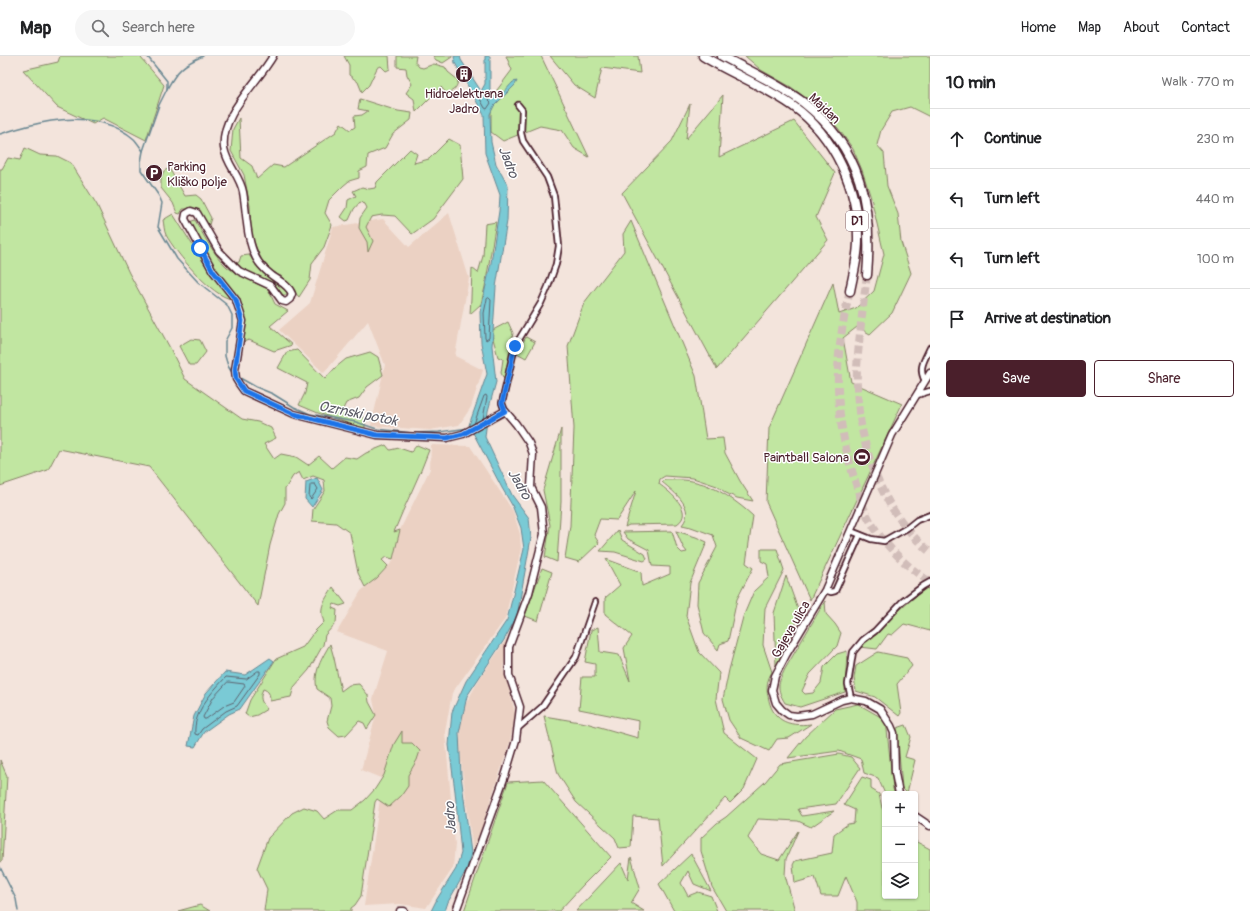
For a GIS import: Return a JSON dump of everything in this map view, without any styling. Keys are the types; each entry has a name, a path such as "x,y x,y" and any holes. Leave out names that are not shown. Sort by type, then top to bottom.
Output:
{"highway":[{"name":"Majdan","path":"703,56 780,98 806,116 822,134 836,154 842,165 852,194 857,222 858,241 850,292"},
{"name":"Majdan","path":"722,56 786,91 804,103 821,119 843,147 853,163 862,187 866,208 869,230 867,275"}],"street":[{"path":"272,56 233,113 226,129 224,147 227,161 242,184 249,236 256,257 269,273 290,289 292,294 290,299 286,302 282,301 271,286 239,271 219,251 197,213 191,211 186,214 185,219 213,271 236,300 242,321 235,370 236,379 239,384 244,391 294,414 377,435 447,438 463,434 505,411"},
{"path":"456,911 506,773 516,740 520,707 509,675 509,647 529,593 544,534 541,507 531,487 533,454 529,443 505,411 502,403 515,346 541,304 556,264 559,246 554,196 547,177 523,141 521,133 522,110 518,105"},
{"path":"925,381 921,374 922,364 930,348"},
{"name":"Gajeva ulica","path":"851,698 842,700 812,714 797,716 782,710 776,704 773,697 773,683 786,655 825,590 892,435 930,373"},
{"path":"917,395 930,391"},
{"path":"851,530 871,539 884,541 907,528 916,520 930,515"},
{"path":"825,590 831,592 836,591 860,535"},
{"path":"898,791 896,782 895,743 892,726 880,709 866,701 851,698 848,684 854,652 863,640 875,631 902,602 922,586 930,582"},
{"path":"517,729 542,707 576,657 595,602"},
{"path":"918,818 930,826"}],"shaded area":[{"path":"449,213 469,278 455,356 483,370 471,407 459,425 430,430 371,426 385,365 368,321 324,373 279,330 310,303 333,227 383,219 409,247"},
{"path":"431,445 470,446 513,511 520,534 521,549 505,619 452,693 445,732 455,844 453,868 426,908 400,904 364,906 383,779 361,770 376,715 373,699 388,651 337,632 361,591 377,578 393,561 400,530 430,469"},
{"path":"507,638 503,669 515,713 510,742 473,853 459,746 461,722 464,707 480,678"}],"green space":[{"path":"60,56 141,56 141,58 164,85 146,140 103,118 93,124 57,107 23,70 58,62"},
{"path":"344,56 389,56 390,69 386,71 381,66 377,68 369,85 362,92 358,82 349,75 349,65"},
{"path":"397,56 416,56 415,62 419,67 423,68 434,64 445,67 448,72 458,80 456,87 446,93 441,87 416,112 414,99 406,93 412,84 407,75 406,68 397,67"},
{"path":"433,56 452,57 443,63 436,60"},
{"path":"506,56 541,56 589,157 574,148 562,130 540,126 503,141 491,132 491,98 512,70"},
{"path":"550,56 638,56 640,73 602,68 595,98 574,85"},
{"path":"745,56 930,56 930,117 910,107 892,112 881,130 877,145 884,153 887,186 898,214 901,242 911,273 892,313 870,334 857,327 843,338 851,382 902,404 810,600 766,502 769,428 833,283 839,314 856,308 874,291 884,254 871,198 862,170 853,149 838,128 810,101 791,87 761,70"},
{"path":"723,95 719,157 794,121 835,173 816,217 828,240 717,369 622,193 672,141 690,104 686,139"},
{"path":"360,99 398,111 412,113 411,120 393,134 385,148 368,155 367,167 359,171 359,178 349,181 329,200 325,213 332,225 324,247 312,263 310,280 299,297 281,276 273,273 264,265 251,236 250,206 244,175 231,151 233,129 239,118 241,158 252,166 257,179 273,165 284,167 336,132 341,123 350,130 355,127 354,116 362,115 368,111 358,109"},
{"path":"449,139 460,145 463,179 433,219 412,234 395,216 382,215 371,217 366,227 373,241 368,252 367,242 359,228 360,218 367,208 365,204 360,202 354,209 349,220 346,221 341,217 347,208 348,200 356,196 353,191 362,187 369,189 375,188 377,182 410,149 417,154 414,163 429,159"},
{"path":"25,148 40,155 57,156 71,163 97,205 129,273 170,348 185,379 242,419 258,422 271,428 276,438 264,444 274,459 281,454 296,457 308,465 319,456 332,468 345,457 357,459 366,453 386,445 390,450 399,448 411,452 417,445 429,450 394,532 400,530 393,559 386,557 382,560 388,566 377,578 365,587 358,573 350,533 336,523 312,521 313,509 325,491 324,480 313,476 303,480 299,472 293,476 285,489 285,503 279,514 270,545 258,606 149,467 59,449 48,470 0,486 0,169 2,169 8,158 20,160"},
{"path":"169,168 185,196 196,195 201,199 211,218 208,228 197,209 183,209 180,214 177,213 173,203 161,188 161,177 164,171"},
{"path":"173,214 207,268 232,299 215,291 205,283 186,263 171,243 165,233 163,220"},
{"path":"195,220 218,258 227,267 268,289 275,304 288,311 270,326 292,345 274,351 249,340 243,342 246,321 239,298 215,269 189,222"},
{"path":"631,221 696,376 706,439 723,438 725,453 753,501 737,498 726,493 717,486 693,478 665,476 660,479 659,484 679,502 682,508 682,519 677,524 629,525 625,527 636,491 617,520 600,519 594,535 599,543 579,562 565,558 570,526 574,428 568,346 584,303 624,251 623,234"},
{"path":"496,222 481,304 470,314 472,268 478,273 483,256 485,224"},
{"path":"249,255 261,271 287,292 287,295 283,295 272,283 247,272 235,264 239,262 241,256"},
{"path":"508,322 513,333 504,379 501,373 503,359 498,357 491,331"},
{"path":"526,337 535,342 526,358 517,353"},
{"path":"191,339 200,340 206,352 196,365 189,365 179,346"},
{"path":"297,350 325,379 346,359 370,352 378,357 383,375 367,387 359,398 346,403 343,409 365,418 365,429 299,405 305,393 307,383 278,368 287,352"},
{"path":"561,429 561,502 557,562 545,557 550,525 543,490"},
{"path":"665,480 688,480 704,484 719,491 753,516 746,563 753,568 737,599 728,641 720,644 718,650 704,633 697,604 698,583 717,547 713,535 682,525 686,519 687,513 685,507 678,496 662,482"},
{"path":"618,530 622,540 645,554 647,559 644,561 615,552 600,551"},
{"path":"672,531 677,548 682,553 687,552 683,547 676,531 707,542 690,583 686,616 699,652 719,673 716,699 724,733 757,759 744,789 730,803 725,798 663,866 658,818 633,816 631,847 619,848 615,838 576,802 558,774 544,716 586,723 638,738 639,721 579,709 582,677 595,677 595,664 585,662 591,630 598,627 600,652 619,655 630,681 624,648 632,636 605,614 605,598 620,585 606,559 641,572 642,586 670,574 670,567 652,566 649,550 628,539 623,532"},
{"path":"761,549 777,549 784,570 765,608 763,645 772,672 767,687 770,704 777,716 788,723 802,725 811,724 789,738 777,739 769,751 741,738 729,720 723,699 743,617 754,591 769,577 767,564 761,561"},
{"path":"542,568 552,572 538,621 525,616"},
{"path":"786,576 800,615 776,666 774,613"},
{"path":"333,587 346,604 340,606 334,604 332,608 337,610 336,623 325,635 323,645 309,670 294,687 291,697 270,701 269,693 263,689 261,700 267,709 257,715 249,717 245,714 250,700 276,659 303,647 314,632 324,622 322,617 323,604"},
{"path":"927,588 930,591 930,631 904,624 892,635 888,634 877,649 860,647 865,640"},
{"path":"825,601 826,614 841,633 837,646 810,674 802,691 805,694 813,693 821,683 824,667 837,654 847,651 845,692 800,707 785,703 779,690 781,679 785,669"},
{"path":"330,644 341,691 349,685 359,684 368,695 369,702 376,715 367,729 364,723 359,721 346,735 339,736 329,727 327,721 331,706 330,698 317,689 316,677 319,665"},
{"path":"878,652 907,658 912,666 897,684 901,713 899,716 875,697 856,691 854,678 856,666"},
{"path":"858,704 886,720 894,791 884,791 878,778 864,773 861,759 839,751 788,758 805,737 835,709"},
{"path":"906,725 911,737 905,757 915,760 907,791 902,788 897,728"},
{"path":"402,731 402,743 412,743 420,751 417,760 408,775 408,786 401,796 389,807 377,799 375,802 361,896 351,908 351,911 264,911 267,889 257,868 268,838 292,813 304,807 317,811 324,819 338,810 352,810 365,800 375,789 384,775 394,744"},
{"path":"839,754 851,757 860,768 836,804 798,809 802,816 834,811 811,827 798,821 758,819 748,838 761,854 779,860 798,831 786,859 785,875 795,911 726,911 712,887 701,851 701,838 765,782 780,764"},
{"path":"0,760 7,776 2,861 0,862"},
{"path":"862,777 871,780 871,789 879,794 882,808 882,899 918,899 918,843 930,849 930,911 857,911 857,902 846,876 838,896 821,896 815,877 795,883 793,865 795,861 832,853 834,834 848,824 854,823 855,810 844,805"},
{"path":"543,780 611,857 559,911 464,911 508,782"},
{"path":"691,854 711,891 694,884 688,871 681,883 688,896 698,892 711,896 717,911 674,911 659,884"},
{"path":"631,857 640,888 631,903 644,911 576,911 621,863 628,879"},
{"path":"200,905 210,911 178,911"}],"water":[{"name":"Jadro","path":"454,56 460,56 461,60 481,91 485,84 485,56 490,56 490,97 500,95 513,82 517,81 515,85 494,106 490,114 491,142 496,164 508,186 507,221 496,287 492,346 496,382 488,411 485,437 512,495 529,518 531,538 517,616 504,640 467,696 459,733 461,775 471,853 467,869 448,902 445,911 431,911 456,869 461,853 449,745 452,712 466,681 507,620 524,549 521,528 512,505 469,425 487,374 481,343 480,312 491,263 500,195 485,153 484,115 455,63"},
{"path":"317,478 323,490 312,507 305,499 306,482"},
{"path":"270,658 274,661 240,709 229,714 204,732 195,747 188,746 194,716 206,693 225,672 245,675"}],"waterway":[{"name":"Ozrnski potok","path":"147,56 167,81 167,89 159,105 143,151 141,170 159,196 162,203 158,227 177,259 198,282 227,305 232,315 232,328 225,341 225,356 231,371"},
{"path":"167,89 174,77 182,68 203,56"},
{"path":"0,134 38,123 77,119 90,120 107,124 123,131 131,136 143,151"},
{"name":"Ozrnski potok","path":"240,378 310,414 356,422 377,429 413,433 439,432 469,428"},
{"path":"0,867 16,899 18,911"}],"tunnel":[{"path":"867,275 857,368 858,405 865,442 870,461 877,478 894,511 915,538 930,552"},
{"path":"850,291 841,338 838,381 841,425 852,471 865,511 877,532 901,559 930,582"}],"place":[{"name":"Hidroelektrana Jadro","path":"464,74"},
{"name":"Parking Kliško polje","path":"154,173"},
{"name":"Paintball Salona","path":"862,457"}],"route":[{"path":"200,248 213,271 236,300 242,321 235,370 236,379 244,391 294,414 377,435 447,438 463,434 505,411 502,403 515,346"}]}
